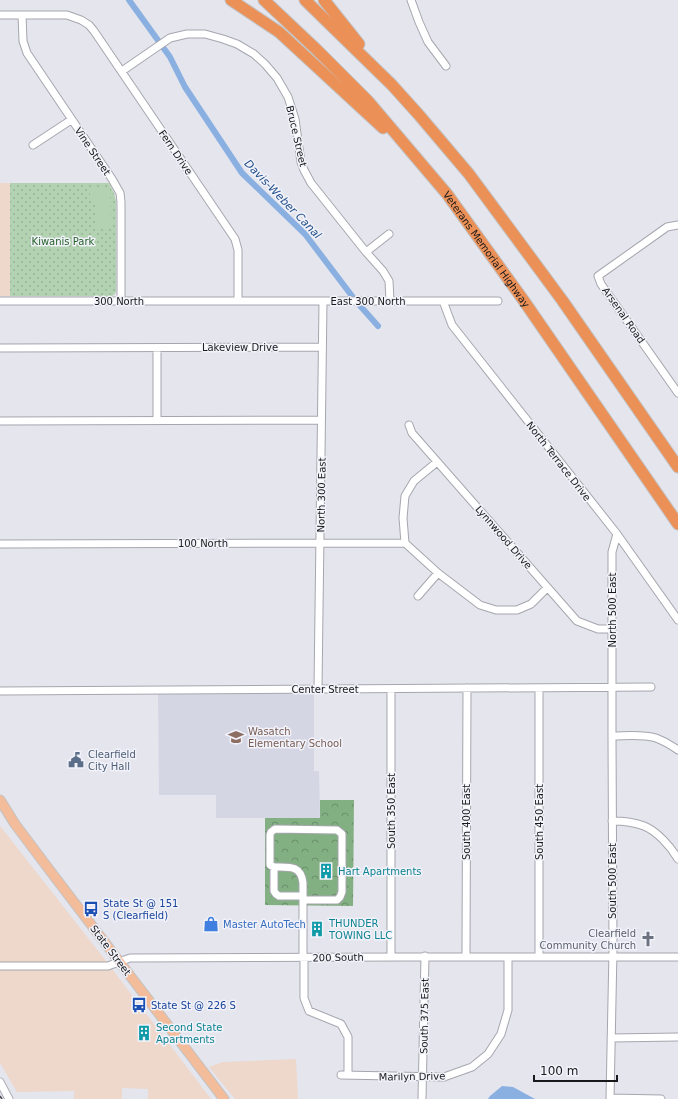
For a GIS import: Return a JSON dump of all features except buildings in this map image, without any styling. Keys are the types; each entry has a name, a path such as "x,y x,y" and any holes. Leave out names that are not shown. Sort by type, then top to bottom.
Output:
{"highway":[{"path":"231,0 279,32 419,161"},
{"name":"Veterans Memorial Highway","path":"264,0 368,101 447,194 524,301 678,524"},
{"path":"305,0 392,85"},
{"path":"324,0 392,85 469,174 562,300 678,467"}],"main road":[{"name":"State Street","path":"0,800 30,844 224,1099"}],"street":[{"path":"411,0 428,42 446,66"},
{"path":"0,15 22,14"},
{"name":"Fern Drive","path":"22,14 63,15 77,18 86,23 94,31 235,239 238,250 238,301"},
{"name":"Vine Street","path":"22,14 22,36 25,50 120,194 121,301"},
{"name":"Bruce Street","path":"122,71 166,40 187,34 205,34 223,38 238,44 254,54 277,78 288,97 295,119 301,162 311,183 383,271 389,281 390,301"},
{"path":"33,145 71,120"},
{"name":"Arsenal Road","path":"678,225 667,227 598,276 601,284 678,393"},
{"path":"366,252 389,234"},
{"name":"300 North","path":"0,301 238,301"},
{"name":"East 300 North","path":"238,301 498,301"},
{"name":"North 300 East","path":"318,689 323,301"},
{"name":"North Terrace Drive","path":"442,301 452,325 617,534 678,620"},
{"name":"Lakeview Drive","path":"0,348 322,347"},
{"path":"157,348 157,420"},
{"path":"0,421 321,420"},
{"name":"Lynnwood Drive","path":"409,425 412,433 577,621 598,629 612,629"},
{"path":"437,462 414,482 405,496 403,518 405,543 438,573 480,605 496,610 517,610 531,604 548,588"},
{"name":"North 500 East","path":"612,687 612,552 617,534"},
{"name":"100 North","path":"0,544 405,543"},
{"path":"418,596 438,573"},
{"name":"South 500 East","path":"610,1099 612,957 612,687"},
{"name":"Center Street","path":"0,691 651,687"},
{"name":"South 350 East","path":"391,688 391,957"},
{"name":"South 400 East","path":"466,956 467,688"},
{"name":"South 450 East","path":"539,688 540,957"},
{"path":"612,736 643,736 655,738 678,750"},
{"path":"612,820 630,822 645,826 663,840 678,859"},
{"path":"275,829 338,830 342,834 342,892 337,900 279,896 274,891 274,867 270,865 270,835 275,829"},
{"name":"Marilyn Drive","path":"274,867 292,867 297,870 302,878 304,998 309,1012 341,1024 348,1037 344,1075 444,1077 472,1067 488,1054 501,1034 508,1010 508,957"},
{"name":"200 South","path":"0,966 108,966 130,958 425,956 678,957"},
{"name":"South 375 East","path":"422,1099 425,956"},
{"path":"611,1038 678,1037"},
{"path":"0,1082 9,1099"},
{"path":"610,1099 661,1099"}],"shaded area":[{"path":"0,183 10,183 10,296 0,296"},
{"name":"Wasatch Elementary School","path":"158,692 314,694 314,771 319,771 320,818 216,818 216,795 159,795"},
{"path":"0,826 106,961 211,1099 148,1099 148,1089 122,1088 122,1099 74,1099 74,1091 17,1092 0,1063"},
{"path":"296,1059 298,1099 235,1099 209,1067 223,1062"}],"green space":[{"name":"Kiwanis Park","path":"10,183 109,183 116,201 116,292 114,295 10,296"},
{"path":"110,187 111,229 97,229 97,199 90,199 90,188"},
{"path":"320,800 354,800 353,906 265,905 265,818 320,818"}],"water":[{"path":"502,1086 513,1087 535,1099 488,1099"}],"waterway":[{"name":"Davis-Weber Canal","path":"129,0 170,57 185,87 242,173 305,234 355,300 378,326"}],"place":[{"name":"Wasatch Elementary School","path":"236,737"},
{"name":"Clearfield City Hall","path":"76,760"},
{"name":"Hart Apartments","path":"326,871"},
{"name":"State St @ 151 S (Clearfield)","path":"91,909"},
{"name":"Master AutoTech","path":"211,924"},
{"name":"THUNDER TOWING LLC","path":"317,929"},
{"name":"Clearfield Community Church","path":"648,939"},
{"name":"State St @ 226 S","path":"139,1005"},
{"name":"Second State Apartments","path":"144,1033"}]}
